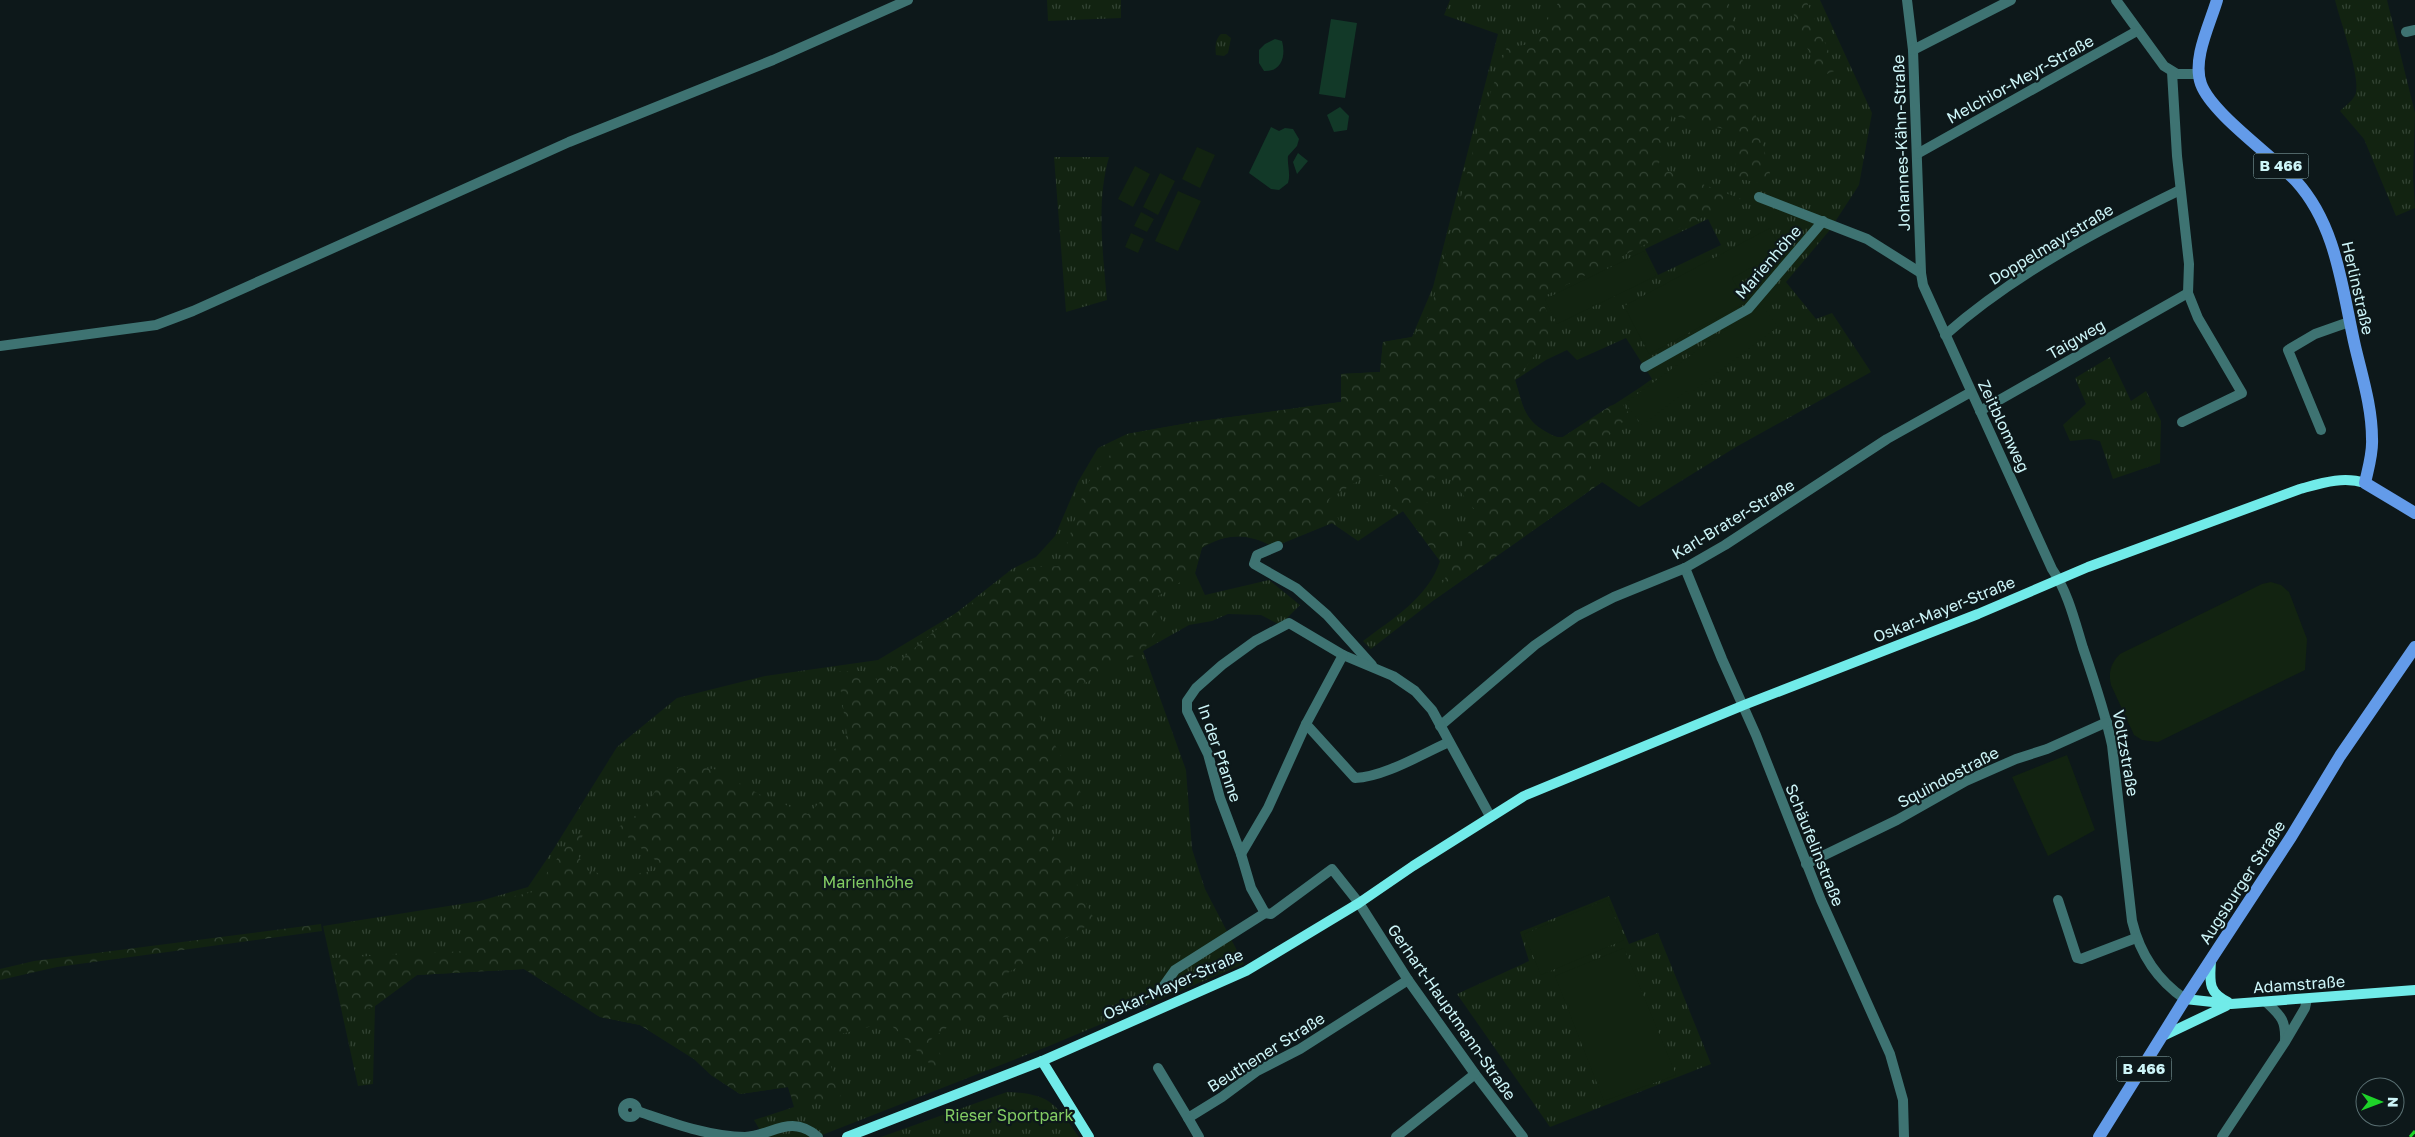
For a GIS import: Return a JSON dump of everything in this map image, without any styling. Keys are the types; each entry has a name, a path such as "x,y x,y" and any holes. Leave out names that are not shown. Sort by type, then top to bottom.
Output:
{"main road":[{"name":"Herlinstraße","path":"2217,0 2200,56 2199,74 2202,87 2210,101 2295,180 2314,204 2330,238 2337,262 2371,420 2372,440 2365,483"},
{"name":"Oskar-Mayer-Straße","path":"847,1137 1042,1060 1246,971 1359,903 1490,816 1524,796 1744,704 1897,646 2123,554 2300,489 2326,482 2347,480 2365,483 2415,513"},
{"name":"Augsburger Straße","path":"2099,1137 2211,960 2292,838 2353,735 2415,647"},
{"path":"2211,960 2212,989 2217,996 2231,1004"},
{"name":"Adamstraße","path":"2186,999 2231,1004 2415,990"},
{"name":"B 466","path":"2165,1035 2231,1004"},
{"path":"1042,1060 1089,1137"}],"street":[{"path":"0,346 156,325 193,311 569,142 773,60 908,0"},
{"name":"Johannes-Kähn-Straße","path":"1907,0 1914,50 1920,273 1923,285"},
{"path":"1914,50 2011,0"},
{"path":"2116,0 2164,66 2172,72 2199,74"},
{"name":"Melchior-Meyr-Straße","path":"1917,154 2137,31"},
{"path":"2172,72 2180,190 2189,264 2188,293 2198,318 2242,393 2182,422"},
{"name":"Doppelmayrstraße","path":"1945,335 1972,312 2043,265 2108,226 2180,190"},
{"name":"Marienhöhe","path":"1645,367 1748,309 1824,221 1758,197"},
{"path":"1824,221 1867,239 1920,273"},
{"name":"Zeitblomweg","path":"1923,285 2052,569 2059,580"},
{"name":"Taigweg","path":"1980,411 2188,293"},
{"path":"2321,430 2288,350 2315,334 2350,322"},
{"name":"Karl-Brater-Straße","path":"1440,726 1528,652 1577,616 1614,597 1684,568 1725,545 1887,439 1971,392"},
{"path":"1278,546 1257,555 1254,564 1296,588 1327,615 1374,668"},
{"name":"Schäufelinstraße","path":"1684,568 1722,659 1744,704 1806,864 1892,1060 1903,1100 1904,1137"},
{"name":"Voltzstraße","path":"2059,580 2071,610 2107,722 2116,770 2132,921 2136,938 2146,959 2173,991 2186,999"},
{"name":"In der Pfanne","path":"1265,913 1251,888 1241,854 1220,798 1208,754 1187,712 1187,701 1196,688 1222,665 1255,641 1289,623 1343,655 1393,676 1414,691 1432,710 1490,816"},
{"name":"In der Pfanne","path":"1241,854 1268,808 1306,724 1343,655"},
{"name":"Squindostraße","path":"1806,864 1897,820 1966,781 2016,759 2047,749 2107,722"},
{"path":"1306,724 1355,778 1364,778 1408,761 1449,742"},
{"path":"1163,987 1175,970 1265,913 1271,914 1332,870 1359,903"},
{"path":"2058,900 2077,958 2081,959 2136,938"},
{"name":"Gerhart-Hauptmann-Straße","path":"1359,903 1408,980 1523,1137"},
{"name":"Beuthener Straße","path":"1188,1118 1257,1072 1300,1049 1408,980"},
{"path":"2222,1137 2285,1042 2305,1008 2307,999"},
{"path":"2266,1002 2282,1019 2285,1030 2285,1042"},
{"path":"1158,1068 1199,1137"},
{"path":"1396,1137 1475,1074"},
{"path":"637,1111 710,1133 746,1137 770,1129 793,1126 807,1130 818,1137"}],"green space":[{"path":"1047,0 1121,0 1121,18 1048,21"},
{"name":"Marienhöhe","path":"1450,0 1820,0 1872,113 1859,185 1829,231 1786,282 1816,319 1832,313 1871,372 1736,447 1639,507 1602,482 1434,600 1371,649 1363,641 1397,616 1418,597 1427,586 1440,561 1403,511 1358,541 1332,523 1273,547 1255,539 1238,536 1220,539 1202,548 1195,573 1205,595 1269,580 1300,605 1280,625 1261,615 1228,614 1212,621 1189,625 1143,651 1186,770 1192,849 1205,889 1244,964 1049,1046 817,1137 764,1137 754,1120 794,1107 788,1087 740,1094 711,1075 694,1059 640,1025 600,1017 524,969 417,975 375,1006 373,1084 358,1086 323,926 480,901 528,887 617,747 677,698 765,676 878,660 956,613 1012,569 1036,557 1055,536 1078,482 1098,448 1127,434 1194,422 1341,402 1341,374 1380,372 1383,342 1412,337 1433,287 1498,34 1444,15","holes":["1708,219 1721,245 1658,275 1645,249","1626,338 1652,379 1563,437 1552,435 1533,423 1522,404 1515,380 1546,360 1567,350 1577,360"]},
{"name":"Marienhöhe","path":"1560,0 1728,0 1773,186 1736,178 1735,132 1672,115 1658,167 1741,199 1646,244 1541,298 1555,331 1515,380 1522,404 1533,423 1552,435 1563,437 1610,406 1621,402 1630,415 1585,459 1602,482 1434,600 1478,514 1443,470 1419,494 1456,533 1440,561 1403,511 1392,518 1396,475 1366,476 1329,499 1344,531 1332,523 1273,547 1255,539 1238,536 1220,539 1202,547 1195,573 1150,601 1163,622 1143,651 1036,710 1087,804 1048,825 1095,921 1001,977 1015,1016 955,1022 931,1039 947,1065 937,1071 888,1022 822,1039 841,1096 795,1107 788,1087 740,1094 711,1075 694,1059 640,1025 600,1017 524,969 417,975 375,1006 344,1019 331,958 466,951 460,908 533,892 575,834 583,834 577,853 586,870 614,877 666,869 617,828 641,812 665,776 681,766 714,769 759,794 808,814 826,796 815,771 847,735 838,671 863,671 877,680 956,613 1030,567 1060,566 1086,485 1127,434 1194,422 1341,402 1341,374 1380,372 1383,342 1412,337 1429,316 1483,114 1507,47 1532,44"},
{"path":"1788,0 1806,0 1837,70 1819,77"},
{"path":"2335,0 2387,0 2415,113 2413,177 2415,208 2396,216 2364,139 2340,111 2355,96 2356,84 2352,61"},
{"path":"1221,34 1226,34 1231,38 1228,53 1224,56 1216,55 1217,41"},
{"path":"1197,147 1215,155 1200,188 1182,179"},
{"path":"1054,157 1109,157 1105,174 1102,210 1102,246 1107,300 1066,312"},
{"path":"1135,166 1150,174 1133,207 1118,199"},
{"path":"1160,173 1175,181 1158,215 1143,207"},
{"path":"1178,191 1201,201 1178,251 1155,241"},
{"path":"1141,212 1154,219 1147,232 1134,226"},
{"path":"1770,228 1782,251 1732,278 1745,303 1649,354 1624,306"},
{"path":"1131,233 1144,239 1138,253 1125,247"},
{"path":"1644,251 1656,276 1557,324 1545,299"},
{"path":"1761,304 1778,327 1689,394 1687,391 1642,425 1625,403"},
{"path":"2110,357 2131,401 2146,391 2161,421 2160,463 2113,479 2100,441 2090,439 2070,441 2063,425 2086,404 2075,378"},
{"path":"2271,582 2281,585 2289,592 2307,639 2305,670 2158,742 2142,740 2134,735 2111,685 2110,672 2112,664 2117,657 2262,584"},
{"path":"2067,755 2095,830 2048,856 2012,777"},
{"path":"1609,896 1629,944 1658,933 1711,1064 1550,1127 1457,994 1529,961 1520,932"},
{"path":"1607,899 1624,940 1541,975 1524,934"},
{"path":"321,924 322,931 57,967 0,980 0,969 34,961"},
{"path":"1624,948 1676,1075 1604,1101 1555,976"},
{"name":"Rieser Sportpark","path":"1007,1092 1033,1095 1050,1102 1064,1116 1079,1137 881,1137"}],"shaded area":[{"path":"1331,19 1357,23 1345,98 1319,94"},
{"path":"1275,39 1282,41 1283,57 1279,66 1275,69 1264,71 1259,63 1259,50 1265,44"},
{"path":"1340,107 1349,116 1347,130 1334,132 1327,115"},
{"path":"1271,127 1279,131 1285,128 1293,129 1299,139 1297,146 1288,156 1288,183 1279,190 1271,189 1249,173"},
{"path":"1298,153 1308,161 1297,174 1293,162"}],"railway":[{"path":"2410,1137 2415,1131"}]}
